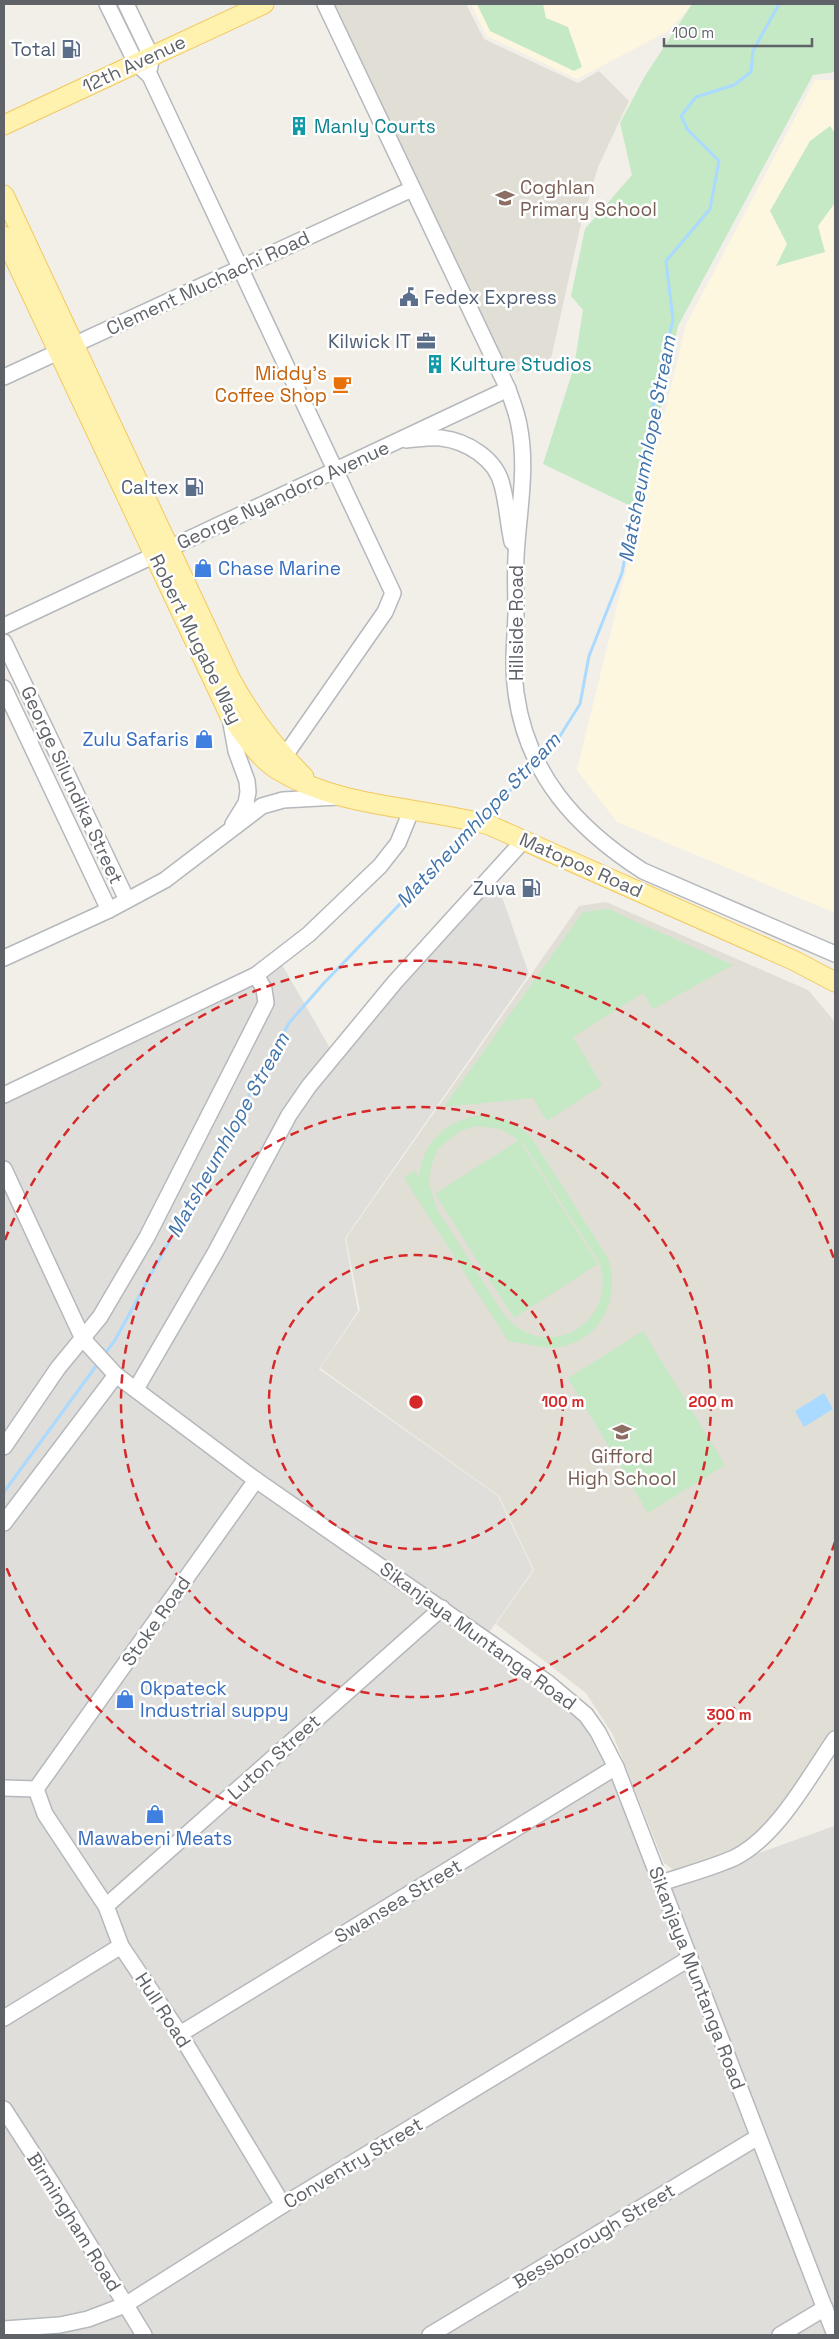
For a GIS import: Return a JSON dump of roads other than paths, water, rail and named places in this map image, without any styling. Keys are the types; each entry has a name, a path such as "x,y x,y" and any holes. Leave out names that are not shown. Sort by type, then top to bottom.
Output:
{"main road":[{"name":"12th Avenue","path":"4,125 146,65 264,4"},
{"name":"Robert Mugabe Way","path":"4,195 66,348 162,552 230,716 252,746 277,770 314,786"},
{"name":"Robert Mugabe Way","path":"4,236 66,348"},
{"name":"Robert Mugabe Way","path":"162,552 246,708 284,758 314,786"},
{"name":"Matopos Road","path":"314,786 344,797 411,811 467,819 490,825 795,961 835,982"}],"street":[{"path":"107,4 146,65"},
{"path":"126,4 146,65 238,268 391,585 393,593 391,602 385,612 284,758"},
{"name":"Hillside Road","path":"325,4 508,389 519,425 523,460 516,559 513,655 516,694 531,753 549,785 584,827 618,856 642,871 835,954"},
{"name":"Clement Muchachi Road","path":"4,377 238,268 412,190"},
{"name":"George Nyandoro Avenue","path":"4,626 508,389"},
{"path":"400,440 442,438 467,446 488,459 497,470 502,484 516,559"},
{"name":"George Silundika Street","path":"4,642 127,900"},
{"name":"George Silundika Street","path":"4,688 109,910"},
{"path":"227,834 246,803 248,792 236,751 230,716"},
{"path":"4,958 109,910 165,880 262,806 283,800 344,797"},
{"path":"4,1095 256,975 310,934 380,866 398,843 411,811"},
{"path":"136,1389 215,1253 289,1115 309,1086 395,982 524,840"},
{"path":"4,1447 58,1368 86,1343 147,1237 266,1002 264,989 256,975"},
{"name":"Sikanjaya Muntanga Road","path":"4,1168 86,1343 112,1372 256,1480 548,1683 586,1715 598,1732 616,1768 835,2335"},
{"path":"4,1523 112,1372"},
{"name":"Stoke Road","path":"36,1789 256,1480"},
{"name":"Luton Street","path":"106,1906 442,1608"},
{"path":"661,1883 734,1858 753,1845 776,1822 835,1739"},
{"name":"Swansea Street","path":"180,2034 616,1768"},
{"path":"4,1788 36,1789"},
{"name":"Hull Road","path":"36,1789 45,1814 106,1906 120,1946 180,2034 283,2205"},
{"path":"4,2018 120,1946"},
{"name":"Conventry Street","path":"4,2329 88,2320 125,2304 283,2205 690,1958"},
{"name":"Birmingham Road","path":"4,2109 144,2335"},
{"name":"Bessborough Street","path":"430,2335 758,2137"},
{"path":"780,2335 824,2308"}],"water":[{"path":"824,1393 833,1409 804,1427 795,1411"}],"waterway":[{"name":"Matsheumhlope Stream","path":"541,758 555,744 580,704 589,656 622,573 655,395 673,320 666,261 710,209 719,161 688,130 681,116 696,97 734,85 751,72 753,51 779,4"},
{"name":"Matsheumhlope Stream","path":"483,818 535,765"},
{"name":"Matsheumhlope Stream","path":"104,1355 115,1340 289,1023 324,983 474,827"},
{"name":"Matsheumhlope Stream","path":"4,1492 99,1362"}],"place":[{"name":"Total","path":"71,49"},
{"name":"Manly Courts","path":"299,126"},
{"name":"Coghlan Primary School","path":"505,198"},
{"name":"Fedex Express","path":"409,297"},
{"name":"Kilwick IT","path":"426,341"},
{"name":"Kulture Studios","path":"435,364"},
{"name":"Middy's Coffee Shop","path":"342,384"},
{"name":"Caltex","path":"194,487"},
{"name":"Chase Marine","path":"203,568"},
{"name":"Zulu Safaris","path":"204,739"},
{"name":"Zuva","path":"531,888"},
{"name":"Gifford High School","path":"622,1432"},
{"name":"Okpateck Industrial suppy","path":"125,1699"},
{"name":"Mawabeni Meats","path":"155,1814"}]}
